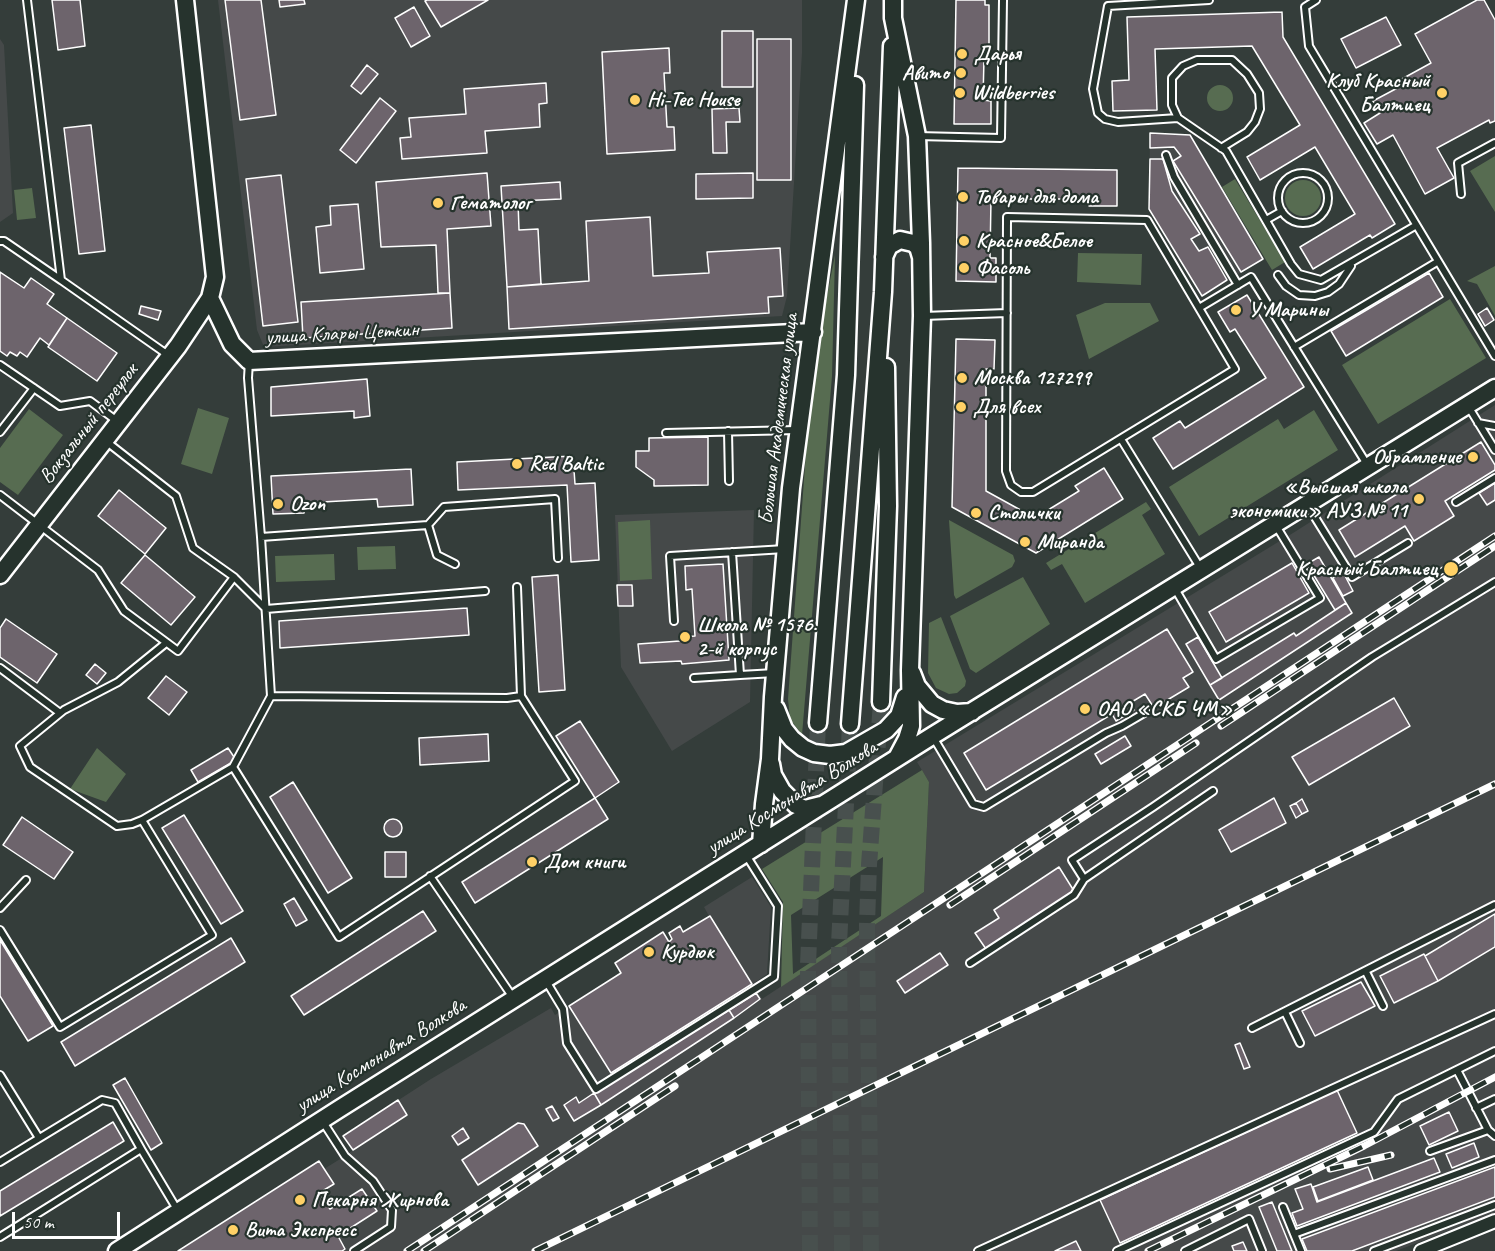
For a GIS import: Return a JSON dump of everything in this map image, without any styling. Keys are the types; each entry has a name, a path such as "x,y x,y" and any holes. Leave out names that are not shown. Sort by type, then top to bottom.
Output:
{"main road":[{"path":"185,0 215,276 210,298"},
{"path":"818,723 846,375 857,0"},
{"name":"Большая Академическая улица","path":"761,844 770,759 791,488 857,0"},
{"path":"850,724 883,292 893,0"},
{"path":"893,18 917,136 922,316 910,726 907,739 896,759"},
{"path":"884,258 894,242 907,240 918,247 921,259"},
{"path":"881,702 888,506 888,410 883,292"},
{"name":"Вокзальный переулок","path":"0,575 170,357 210,298"},
{"name":"улица Клары Цеткин","path":"210,298 232,344 249,361 813,332"},
{"name":"улица Космонавта Волкова","path":"117,1251 932,736 1495,388"},
{"path":"773,697 778,718 784,729 803,748 814,753 830,755 846,753 886,730 899,716 906,695 910,669"},
{"path":"910,669 916,686 932,704 942,710 957,713 972,712"},
{"path":"770,759 773,775 782,791 796,805 805,809 828,803"}],"street":[{"path":"1421,1251 1495,1221"}],"lane":[{"path":"27,0 61,280"},
{"path":"917,136 1001,138 1003,0"},
{"path":"1178,118 1118,122 1105,119 1098,113 1093,89 1108,6 1209,0"},
{"path":"1316,0 1305,7 1309,46 1495,356"},
{"path":"1221,148 1247,132 1255,122 1260,109 1259,93 1247,74 1232,60 1197,60 1183,66 1172,78 1172,105 1178,118 1221,148 1226,151 1299,274 1321,280 1415,225"},
{"path":"1461,194 1458,163 1495,143"},
{"path":"1166,155 1174,177 1238,285"},
{"path":"1299,173 1315,176 1326,188 1327,204 1324,212 1311,222 1294,221 1282,211 1278,195 1285,180 1292,176 1299,173"},
{"path":"1266,220 1282,211"},
{"path":"1007,217 1147,220 1199,308 1235,369 1033,492 1021,492 1011,485 1006,471 1007,217"},
{"path":"0,241 4,241 170,357"},
{"path":"1294,347 1437,262"},
{"path":"1278,275 1286,286 1299,295 1316,296 1328,292 1339,284 1353,263"},
{"path":"1199,308 1251,277 1369,467"},
{"path":"922,316 1006,314"},
{"path":"166,642 118,682 60,713 20,746 30,767 117,826 142,820 233,767 271,696 248,378 249,361"},
{"path":"0,365 60,406 90,401 119,422"},
{"path":"0,432 34,388"},
{"path":"1468,405 1495,450"},
{"path":"1478,423 1495,426"},
{"path":"666,433 799,430"},
{"path":"728,432 729,481"},
{"path":"1120,439 1201,570"},
{"path":"105,441 176,496 193,548 234,577 266,609 485,591"},
{"path":"1456,502 1495,478"},
{"path":"0,495 98,570 124,611 178,651 234,577"},
{"path":"261,537 428,525 444,507 555,499 558,558"},
{"path":"1307,504 1352,577 1408,543"},
{"path":"1174,587 1216,659 1320,598 1275,524"},
{"path":"428,525 437,555 455,564"},
{"path":"674,621 670,556 786,549"},
{"path":"732,552 740,675"},
{"path":"1084,879 1072,860 1372,657 1495,582"},
{"path":"233,767 339,937 574,781 521,696 517,587"},
{"path":"0,668 60,713"},
{"path":"694,678 776,673"},
{"path":"271,696 507,698 521,696"},
{"path":"932,736 973,804 984,807 1106,733 1146,712"},
{"path":"970,963 1074,895 1084,879 1213,791"},
{"path":"0,930 60,1026 212,935 142,820"},
{"path":"544,980 563,1009 567,1043 596,1089 774,977 777,906 745,854"},
{"path":"430,876 514,999"},
{"path":"0,908 26,880"},
{"path":"1252,1028 1366,972 1495,904"},
{"path":"1366,972 1383,1006"},
{"path":"1285,1012 1300,1043"},
{"path":"978,1251 1495,1014"},
{"path":"1117,1251 1374,1132 1398,1099 1495,1051"},
{"path":"1457,1070 1488,1130 1495,1136"},
{"path":"0,1075 39,1138"},
{"path":"1476,1107 1495,1099"},
{"path":"0,1162 102,1100 115,1103 178,1212"},
{"path":"322,1120 345,1156 373,1181 392,1210 391,1227 354,1251"},
{"path":"1430,1151 1488,1130"},
{"path":"0,1237 141,1149"},
{"path":"1294,1234 1495,1160"},
{"path":"1374,1251 1495,1205"},
{"path":"1283,1207 1301,1251"},
{"path":"1185,1251 1249,1219 1262,1251"}],"shaded area":[{"path":"218,0 802,0 802,53 787,296 782,316 264,347 257,330"},
{"path":"0,39 4,45 13,213 0,222"},
{"path":"1150,133 1190,135 1263,259 1202,296 1149,209"},
{"path":"1495,405 1495,1213 1396,1251 178,1251 319,1161 324,1169 345,1156 353,1150 343,1136 431,1079 551,1008 555,1015 621,973 615,963 663,932 669,941 672,939 669,933 680,926 684,932 709,916 704,907 752,877 771,907 767,974 753,984 762,999 924,892 929,782 917,762 1293,533"},
{"name":"Школа № 1576. 2-й корпус","path":"754,510 750,702 672,751 621,667 615,515"}],"green space":[{"path":"1220,85 1229,89 1233,98 1229,107 1220,111 1211,107 1207,98 1211,89"},
{"path":"1495,156 1495,212 1470,171"},
{"path":"1235,179 1285,262 1272,270 1222,187"},
{"path":"1303,180 1316,185 1321,198 1316,211 1303,216 1290,211 1285,198 1290,185"},
{"path":"32,188 36,218 17,220 14,190"},
{"path":"1078,253 1142,254 1141,285 1077,282"},
{"path":"835,255 832,376 802,735 790,719 788,699 809,411 820,332"},
{"path":"1495,266 1495,316 1477,284 1467,281"},
{"path":"1450,299 1486,358 1378,424 1342,365"},
{"path":"1105,303 1150,303 1159,321 1089,359 1076,315"},
{"path":"198,408 229,418 212,474 181,464"},
{"path":"29,409 63,435 18,495 0,482 0,448"},
{"path":"1314,410 1338,450 1199,536 1169,487 1278,419 1284,429"},
{"path":"1146,502 1151,509 1142,515 1165,554 1085,603 1062,564 1051,570 1046,563"},
{"path":"650,520 652,579 620,581 618,522"},
{"path":"949,520 1013,555 1015,561 1012,567 956,599 954,595"},
{"path":"395,546 396,569 358,570 357,547"},
{"path":"334,554 335,580 276,582 275,556"},
{"path":"1023,577 1050,624 976,673 970,669 950,616"},
{"path":"941,617 966,681 965,686 957,693 949,694 936,688 928,673 929,623"},
{"path":"97,748 126,774 106,802 70,789"},
{"path":"922,770 929,782 924,892 781,987 783,902 762,869","holes":["883,857 881,916 793,974 791,915"]}],"building":[{"path":"52,0 80,0 85,46 58,50"},
{"path":"225,0 261,0 276,115 240,120"},
{"path":"279,0 304,0 305,4 280,7"},
{"path":"488,0 441,27 425,1"},
{"path":"956,0 985,0 985,5 989,5 989,58 984,58 983,100 991,101 991,124 954,124"},
{"name":"Клуб Красный Балтиец","path":"1477,0 1484,0 1495,20 1495,121 1490,123 1489,120 1437,148 1454,178 1425,194 1393,135 1377,144 1364,123 1380,113 1373,101 1403,85 1400,80 1431,63 1415,34"},
{"path":"414,7 430,36 411,47 395,18"},
{"path":"1282,12 1283,37 1395,224 1372,238 1370,235 1313,269 1300,247 1355,214 1315,147 1260,180 1247,157 1300,125 1252,46 1155,49 1157,110 1113,111 1112,81 1129,80 1127,17"},
{"path":"1386,17 1401,45 1356,68 1341,39"},
{"path":"722,31 753,31 753,87 722,87"},
{"path":"757,39 791,39 791,180 757,180"},
{"name":"Hi-Tec House","path":"669,48 670,73 664,73 667,127 674,127 675,150 607,154 602,52"},
{"path":"367,65 378,74 361,94 351,86"},
{"path":"546,83 547,103 539,104 540,127 485,131 487,153 402,159 400,138 411,137 409,118 466,114 464,89"},
{"path":"380,98 396,111 356,163 340,150"},
{"path":"739,108 740,122 726,122 727,153 713,153 712,109"},
{"path":"91,125 105,251 79,254 64,128"},
{"path":"1150,133 1190,135 1263,259 1241,272 1173,161 1181,156 1174,147 1150,148"},
{"path":"1150,159 1163,159 1172,191 1200,234 1191,239 1199,251 1208,247 1227,280 1202,296 1149,209"},
{"path":"958,168 1117,170 1117,206 1089,206 1089,199 991,199 990,258 996,258 996,282 956,281"},
{"path":"487,173 491,226 447,229 450,293 438,293 436,245 381,247 376,182"},
{"path":"753,173 753,198 696,199 696,174"},
{"path":"281,175 298,322 263,326 246,179"},
{"path":"560,182 561,199 518,201 519,230 538,229 541,284 507,287 501,186"},
{"path":"358,204 364,269 320,273 316,227 331,225 330,206"},
{"path":"650,217 653,276 709,273 707,252 780,248 783,296 768,297 769,313 509,329 507,287 589,281 586,221"},
{"path":"0,272 24,288 31,278 54,294 47,304 67,318 49,345 40,338 27,357 20,352 17,356 10,352 7,356 0,351"},
{"path":"1429,273 1443,297 1346,356 1331,331"},
{"path":"450,293 452,328 303,338 301,302"},
{"path":"1247,295 1304,387 1173,469 1153,438 1180,421 1185,428 1266,378 1235,329 1230,332 1218,312"},
{"path":"141,306 161,311 158,320 139,314"},
{"path":"1487,308 1494,320 1485,326 1478,314"},
{"path":"67,318 117,353 97,381 48,347"},
{"path":"956,339 995,340 994,369 986,369 986,491 1035,518 1079,491 1075,486 1104,468 1123,499 1036,553 952,507"},
{"path":"367,379 370,416 354,418 354,411 271,416 271,387"},
{"path":"708,437 708,485 654,486 654,480 636,467 636,451 649,451 649,438"},
{"name":"«Высшая школа экономики» АУЗ № 11","path":"1481,442 1495,465 1495,470 1445,501 1454,516 1414,541 1405,526 1355,557 1339,530"},
{"path":"573,456 575,484 595,483 599,560 571,562 567,485 458,490 457,462"},
{"path":"411,469 413,505 378,507 377,499 304,503 304,513 273,514 271,476"},
{"path":"1495,483 1495,500 1487,505 1479,493"},
{"path":"119,490 166,528 145,554 98,516"},
{"path":"145,555 195,597 171,625 121,583"},
{"path":"1319,557 1346,603 1335,610 1307,564"},
{"path":"1292,563 1309,593 1226,642 1209,612"},
{"path":"723,564 729,660 682,664 681,661 640,663 638,644 680,641 680,637 695,636 692,589 686,590 685,566"},
{"path":"1343,572 1353,591 1343,596 1333,578"},
{"path":"558,575 565,690 539,692 532,577"},
{"path":"617,585 632,585 633,606 618,606"},
{"path":"1346,603 1352,613 1219,700 1210,685 1294,633 1296,636"},
{"path":"467,608 469,635 280,648 279,621"},
{"path":"6,619 57,654 37,683 0,657 0,628"},
{"name":"ОАО «СКБ ЧМ»","path":"1167,629 1193,672 1183,678 1189,687 1154,708 1145,694 1130,703 1134,710 1116,721 1112,714 986,790 964,753"},
{"path":"1198,637 1222,678 1210,685 1186,644"},
{"path":"95,664 106,673 97,684 86,675"},
{"path":"166,676 187,692 169,715 148,698"},
{"path":"1394,698 1410,726 1309,785 1292,757"},
{"path":"580,721 619,782 595,798 556,736"},
{"path":"488,734 489,761 420,765 419,738"},
{"path":"1125,736 1131,746 1101,764 1095,754"},
{"path":"228,748 236,760 198,782 191,770"},
{"path":"293,782 352,878 328,893 270,797"},
{"path":"595,798 608,819 475,903 462,882"},
{"path":"1274,798 1286,823 1231,852 1219,830"},
{"path":"1302,799 1308,811 1302,814 1296,803"},
{"path":"1296,803 1302,814 1296,818 1290,806"},
{"path":"184,815 243,911 221,924 162,828"},
{"path":"22,817 73,852 54,879 3,845"},
{"path":"393,819 399,822 402,828 399,834 393,837 387,834 384,828 387,822"},
{"path":"385,852 406,852 406,877 385,877"},
{"path":"1059,867 1074,891 986,949 975,933 999,918 994,910"},
{"path":"294,898 307,920 296,926 284,904"},
{"path":"423,911 436,931 304,1015 291,996"},
{"path":"1495,914 1495,947 1438,981 1425,956"},
{"path":"710,916 752,984 611,1073 569,1006 621,973 615,963 663,932 669,942 672,939 669,933 680,926 683,932"},
{"path":"231,938 245,962 75,1066 61,1042"},
{"path":"0,940 53,1026 28,1041 0,996"},
{"path":"940,953 948,965 905,993 897,981"},
{"path":"1424,954 1438,981 1394,1003 1380,976"},
{"path":"1361,982 1375,1006 1315,1036 1302,1011"},
{"path":"756,993 760,999 734,1018 729,1010"},
{"path":"729,1010 734,1018 601,1105 594,1093"},
{"path":"1240,1043 1250,1067 1244,1069 1235,1045"},
{"path":"125,1078 162,1143 151,1150 113,1085"},
{"path":"1337,1090 1357,1133 1120,1243 1100,1200"},
{"path":"594,1093 601,1105 574,1121 564,1105 576,1097 579,1103"},
{"path":"398,1100 407,1115 353,1150 343,1136"},
{"path":"552,1106 559,1118 553,1121 546,1109"},
{"path":"1449,1112 1458,1131 1429,1145 1420,1126"},
{"path":"113,1122 124,1141 0,1216 0,1191"},
{"path":"518,1123 524,1124 538,1146 478,1185 462,1160"},
{"path":"463,1128 469,1138 458,1145 452,1136"},
{"path":"1474,1143 1479,1157 1452,1168 1446,1154"},
{"path":"1434,1158 1440,1172 1297,1226 1292,1213 1303,1209 1295,1189 1311,1184 1317,1202"},
{"path":"319,1161 334,1184 319,1193 330,1209 362,1189 377,1211 338,1236 345,1249 342,1251 178,1251"},
{"path":"1368,1167 1373,1180 1318,1201 1313,1187"},
{"path":"1495,1167 1495,1197 1352,1251 1307,1251 1302,1239"},
{"path":"1272,1202 1292,1251 1277,1251 1259,1207"},
{"path":"1076,1241 1081,1251 1055,1251"},
{"path":"1243,1242 1247,1251 1234,1251 1232,1246"}],"tunnel":[{"path":"871,1251 867,925 881,702"},
{"path":"810,1251 808,965 818,723"},
{"path":"842,1251 839,944 850,724"}],"railway":[{"path":"407,1251 1495,536"},
{"path":"1221,726 1495,546"},
{"path":"950,905 1196,743"},
{"path":"535,1251 1495,784"},
{"path":"1148,1251 1364,1146 1495,1077"},
{"path":"424,1251 675,1086"},
{"path":"1330,1169 1391,1155"}],"place":[{"name":"Дарья","path":"962,54"},
{"name":"Авито","path":"961,73"},
{"name":"Wildberries","path":"960,93"},
{"name":"Клуб Красный Балтиец","path":"1442,93"},
{"name":"Hi-Tec House","path":"635,100"},
{"name":"Товары для дома","path":"963,197"},
{"name":"Гематолог","path":"438,203"},
{"name":"Красное&Белое","path":"964,241"},
{"name":"Фасоль","path":"964,268"},
{"name":"У Марины","path":"1236,310"},
{"name":"Москва 127299","path":"962,378"},
{"name":"Для всех","path":"961,407"},
{"name":"Обрамление","path":"1473,457"},
{"name":"Red Baltic","path":"517,464"},
{"name":"«Высшая школа экономики» АУЗ № 11","path":"1419,499"},
{"name":"Ozon","path":"278,504"},
{"name":"Столички","path":"976,513"},
{"name":"Миранда","path":"1025,542"},
{"name":"Красный Балтиец","path":"1451,569"},
{"name":"Школа № 1576. 2-й корпус","path":"685,637"},
{"name":"ОАО «СКБ ЧМ»","path":"1085,709"},
{"name":"Дом книги","path":"532,862"},
{"name":"Курдюк","path":"649,952"},
{"name":"Пекарня Жирнова","path":"300,1200"},
{"name":"Вита Экспресс","path":"233,1230"}]}
